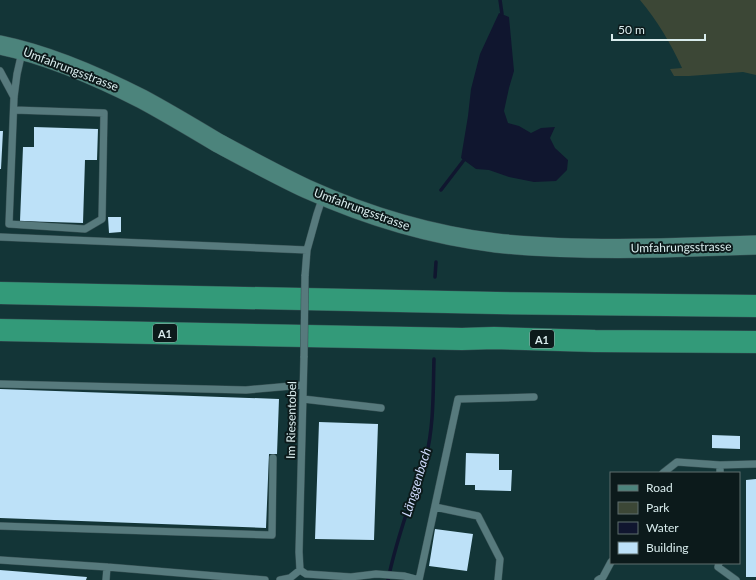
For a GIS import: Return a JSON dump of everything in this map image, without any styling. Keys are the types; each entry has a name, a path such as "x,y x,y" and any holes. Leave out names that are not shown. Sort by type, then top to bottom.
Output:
{"highway":[{"path":"0,293 489,303 756,306"},
{"name":"A1","path":"0,330 462,339 494,338 595,341 756,342"}],"main road":[{"name":"Umfahrungsstrasse","path":"0,45 23,50 59,62 118,87 255,163 293,182 350,207 377,217 416,228 497,243 564,248 756,245"}],"lane":[{"path":"14,110 104,112 102,219 84,229 9,224 14,97 23,50"},
{"path":"0,71 14,97"},
{"name":"Im Riesentobel","path":"304,575 299,552 307,250 323,196"},
{"path":"0,237 307,250"},
{"path":"0,384 246,390 303,385"},
{"path":"280,580 304,575 351,578 376,574 404,576 419,580 458,399 534,397"},
{"path":"303,399 381,408"},
{"path":"0,526 272,535 273,458"},
{"path":"664,472 677,462 720,465 756,464"},
{"path":"720,465 720,472"},
{"path":"435,507 478,516 500,559 498,580"},
{"path":"0,560 265,580"},
{"path":"598,580 603,577 610,564"},
{"path":"719,564 718,567 736,580"},
{"path":"106,580 107,567"}],"green space":[{"path":"640,0 756,0 756,75 743,72 674,76 670,69 682,68 663,32"}],"water":[{"path":"499,13 509,17 514,71 504,111 508,123 519,126 531,133 541,128 555,127 550,138 555,148 568,160 567,170 556,181 534,182 509,177 489,170 476,169 461,158 471,89 480,54"}],"building":[{"path":"34,127 98,129 97,160 85,160 83,223 20,221 23,147 34,147"},
{"path":"0,131 3,131 1,169 0,169"},
{"path":"108,217 121,217 121,232 109,233"},
{"path":"0,389 279,399 277,454 269,454 266,528 0,518"},
{"path":"319,422 378,424 374,540 315,539"},
{"path":"712,435 740,436 740,449 712,448"},
{"path":"466,453 499,454 499,470 512,470 511,491 475,490 475,485 465,485"},
{"path":"756,479 756,577 746,577 746,480"},
{"path":"435,529 473,534 467,571 429,566"},
{"path":"0,570 87,577 86,580 0,580"}],"waterway":[{"path":"500,0 502,14"},
{"path":"441,190 464,160"},
{"path":"435,277 436,262"},
{"name":"Länggenbach","path":"388,580 393,558 424,465 429,445 433,408 434,359"}]}
